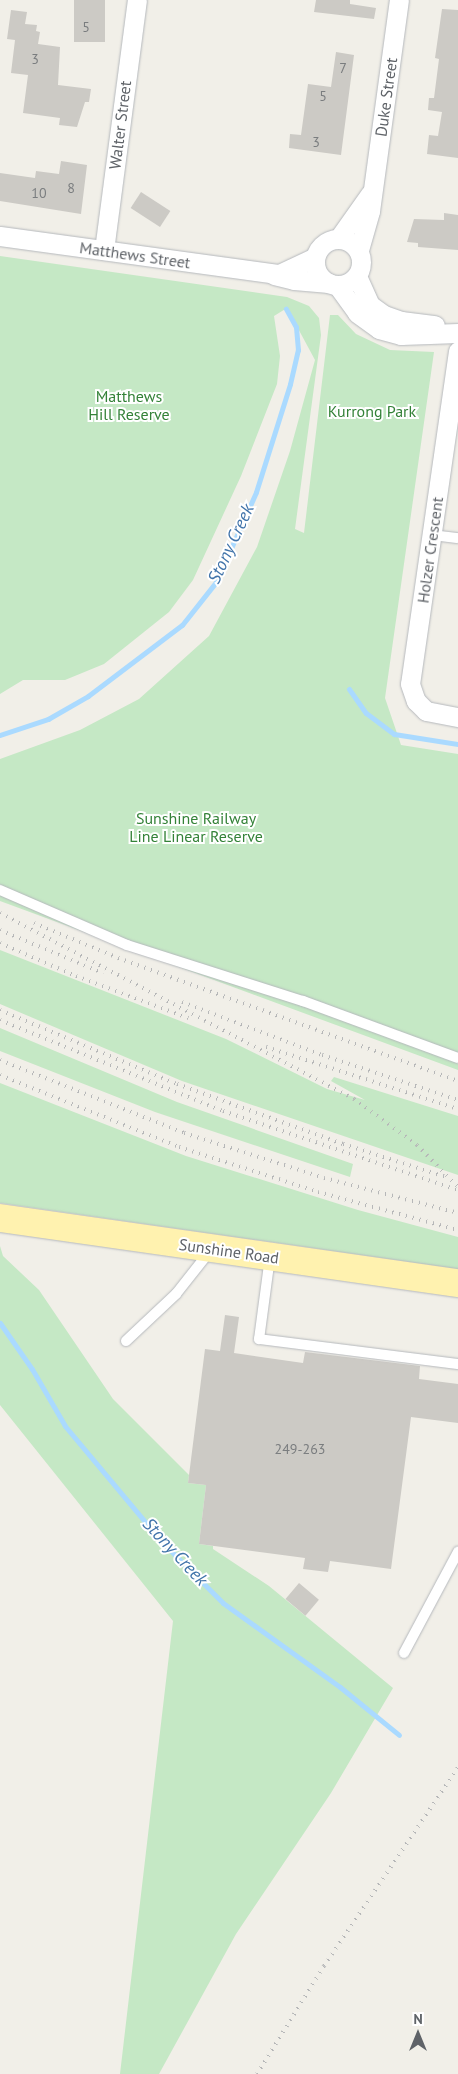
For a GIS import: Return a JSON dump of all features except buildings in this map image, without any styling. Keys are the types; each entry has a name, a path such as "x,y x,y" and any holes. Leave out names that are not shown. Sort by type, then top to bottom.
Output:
{"main road":[{"name":"Sunshine Road","path":"0,1218 458,1283"}],"street":[{"name":"Walter Street","path":"104,250 137,0"},
{"name":"Duke Street","path":"359,250 369,220 370,194 399,0"},
{"name":"Duke Street","path":"339,238 370,194"},
{"name":"Matthews Street","path":"0,236 270,274 294,280 333,284"},
{"path":"333,284 348,283 357,276 362,263 359,250 347,239 339,238 324,243 315,257 318,272 333,284 357,313 379,329 401,335 458,332"},
{"name":"Matthews Street","path":"270,274 285,273 315,257"},
{"path":"357,276 370,305 384,315 458,332"},
{"name":"Holzer Crescent","path":"458,351 411,689 416,701 426,711 458,717"}],"lane":[{"path":"432,534 458,538"},
{"path":"0,890 128,945 294,998 458,1058"},
{"path":"126,1341 176,1294 212,1248"},
{"path":"270,1256 259,1339 458,1364"},
{"path":"404,1654 458,1552"}],"green space":[{"path":"0,256 287,297 309,306 319,318 321,335 295,529 304,533 330,315 338,315 356,334 390,350 434,352 385,698 401,745 458,754 458,1070 0,901 0,759 80,730 139,699 209,636 257,547 290,451 315,360 287,308 274,316 280,356 277,384 241,476 193,580 169,612 104,664 65,680 23,680 0,694"},
{"path":"0,950 226,1039 327,1089 365,1100 331,1081 334,1077 458,1116 458,1175 182,1081 0,1004"},
{"path":"0,1028 177,1102 353,1164 350,1177 155,1112 0,1051"},
{"path":"0,1083 186,1156 358,1210 458,1237 458,1269 0,1203"},
{"path":"0,1246 3,1256 39,1290 113,1399 189,1475 188,1483 206,1485 199,1544 213,1546 213,1549 269,1586 393,1688 331,1793 236,1934 159,2074 120,2074 173,1621 0,1405"}],"waterway":[{"name":"Stony Creek","path":"0,735 48,719 88,696 182,625 216,582 256,492 290,384 298,350 296,327 286,309"},
{"path":"349,689 366,713 394,734 458,744"},
{"name":"Stony Creek","path":"0,1323 32,1369 65,1426 162,1542 223,1603 340,1687 399,1735"}],"railway":[{"path":"0,913 354,1099 417,1145 458,1187"},
{"path":"34,923 118,958 458,1081"},
{"path":"0,930 103,973"},
{"path":"0,943 76,976 188,1018"},
{"path":"182,1002 322,1055 458,1100"},
{"path":"0,1010 177,1084 343,1144 449,1178"},
{"path":"0,1020 223,1111 458,1190"},
{"path":"266,1047 458,1109"},
{"path":"0,1060 184,1133 324,1178 458,1213"},
{"path":"0,1075 179,1147 318,1192 458,1230"},
{"path":"257,2074 324,1966 458,1767"}],"park label":[{"name":"Matthews Hill Reserve","path":"129,405"},
{"name":"Kurrong Park","path":"372,411"},
{"name":"Sunshine Railway Line Linear Reserve","path":"196,827"}]}
